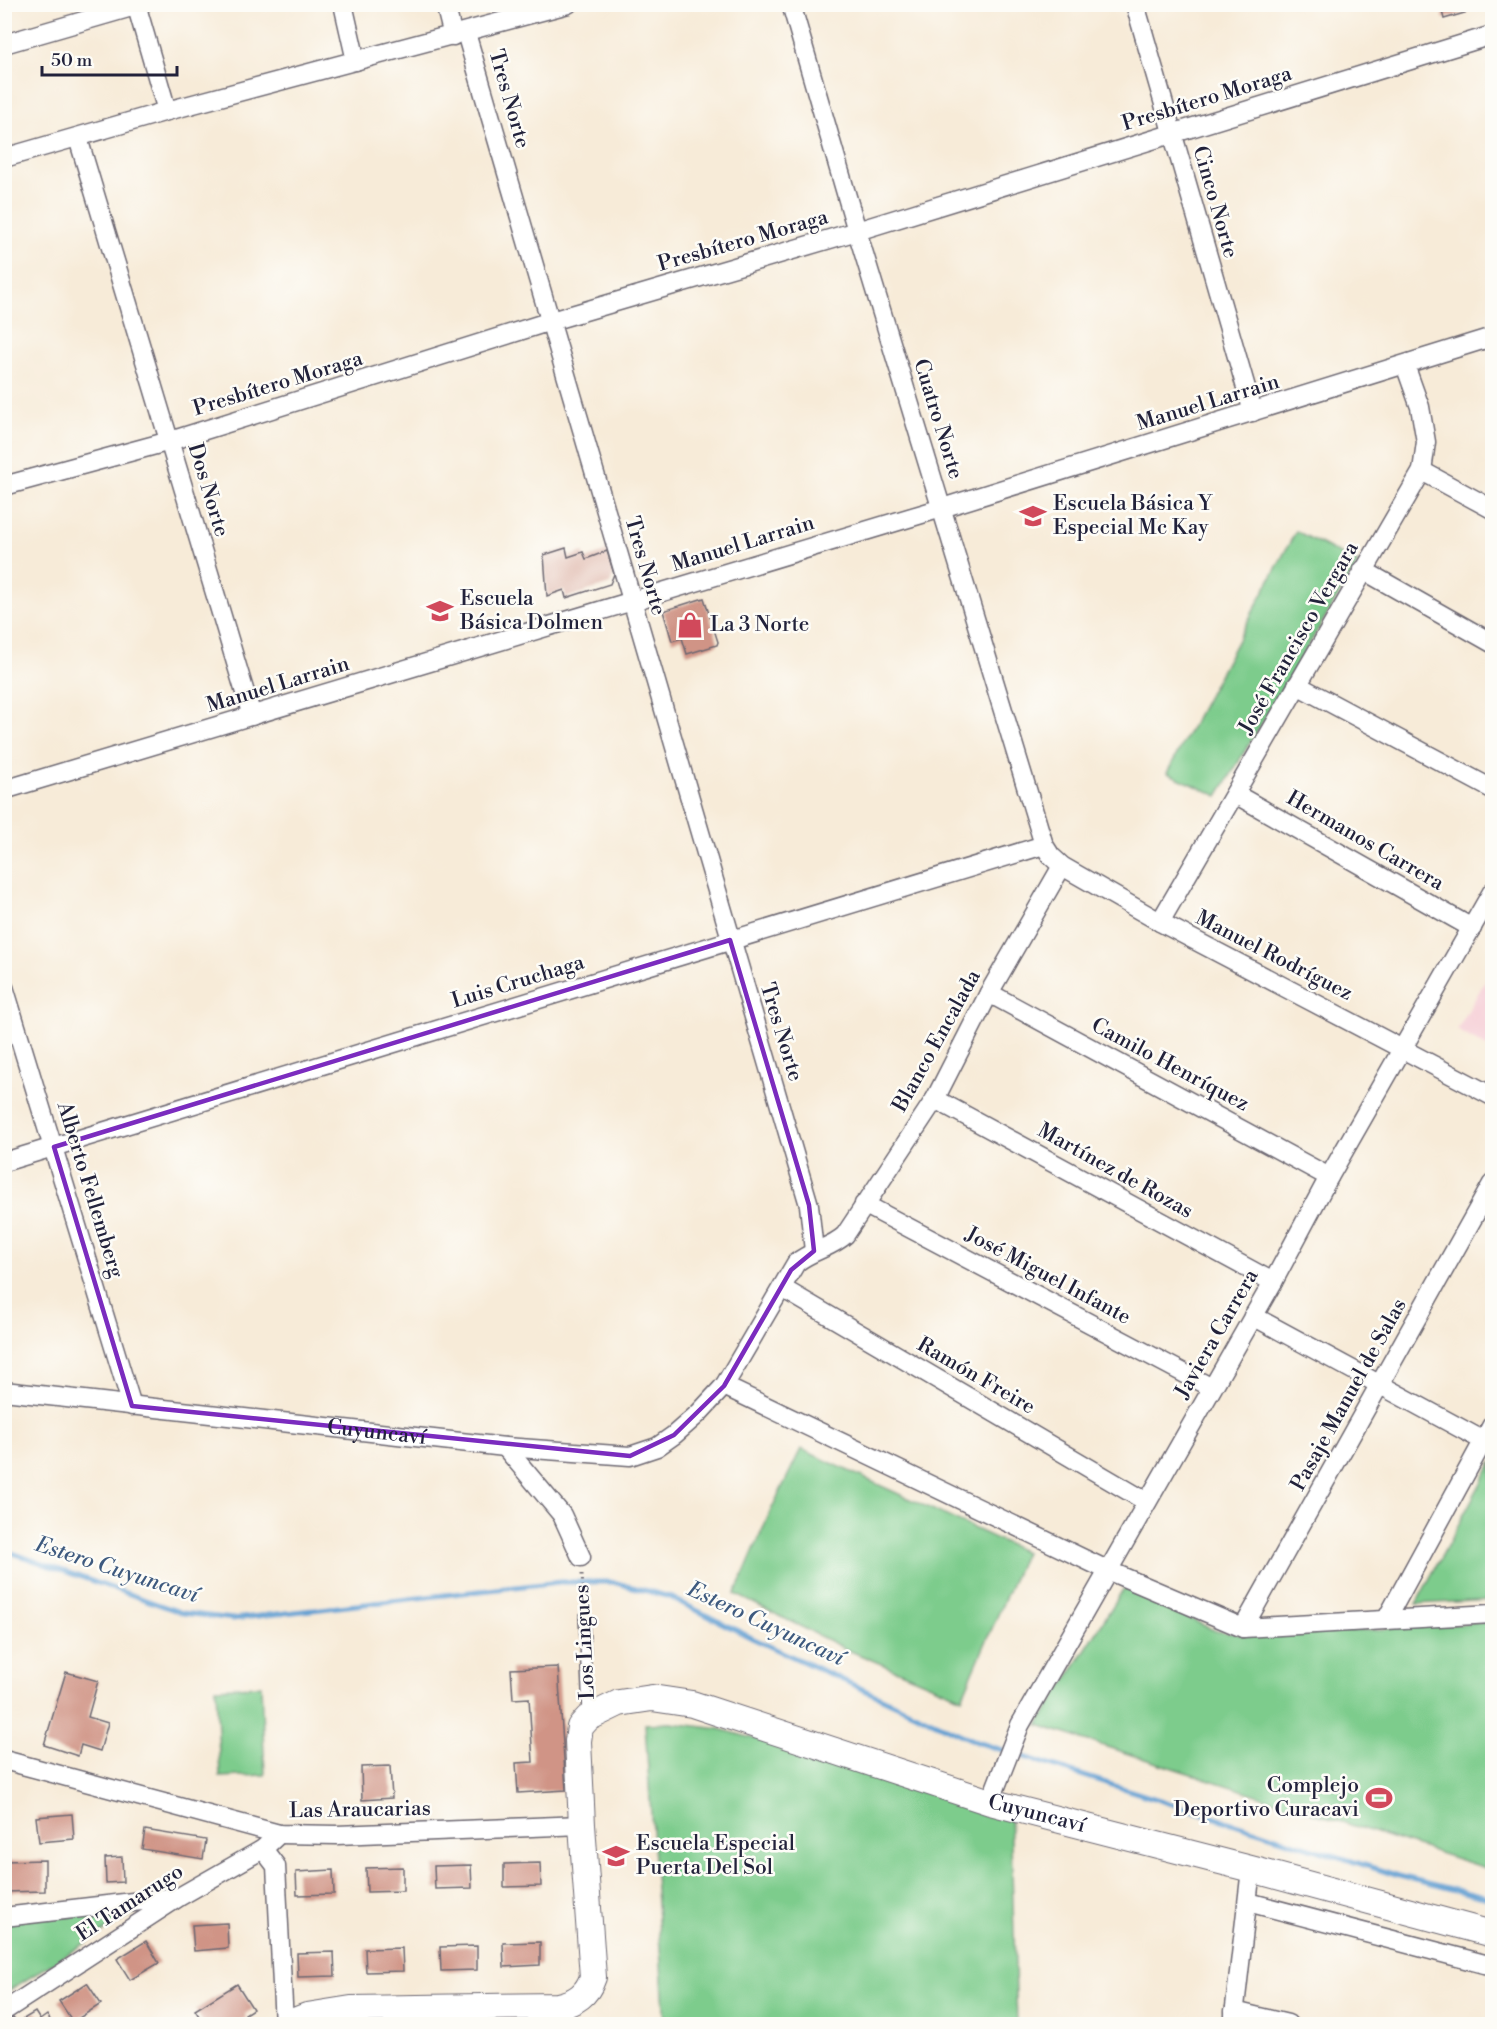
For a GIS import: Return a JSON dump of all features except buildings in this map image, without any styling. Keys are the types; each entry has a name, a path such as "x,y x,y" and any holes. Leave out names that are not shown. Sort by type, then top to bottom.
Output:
{"street":[{"path":"343,4 356,61"},
{"name":"Tres Norte","path":"444,4 460,34 551,321 809,1205 814,1251"},
{"path":"4,158 167,111 568,4"},
{"name":"Cuatro Norte","path":"791,4 857,231 1044,845"},
{"name":"Cinco Norte","path":"1135,4 1253,412"},
{"path":"4,44 138,5 167,111"},
{"name":"Presbítero Moraga","path":"4,486 171,441 551,321 857,231 1492,34"},
{"name":"Dos Norte","path":"78,138 252,716"},
{"name":"Manuel Larrain","path":"4,790 942,508 1405,366 1492,337"},
{"name":"José Francisco Vergara","path":"1160,922 1422,471 1426,442 1420,407 1405,366"},
{"path":"1422,471 1492,509"},
{"path":"1363,570 1492,643"},
{"path":"1297,685 1492,789"},
{"name":"Hermanos Carrera","path":"1235,794 1472,928"},
{"name":"Manuel Rodríguez","path":"1044,845 1051,856 1062,866 1160,922 1492,1096"},
{"name":"Luis Cruchaga","path":"4,1162 1044,845"},
{"name":"Blanco Encalada","path":"814,1251 830,1245 845,1234 935,1099 989,993 1062,866"},
{"name":"Javiera Carrera","path":"990,1803 1020,1725 1492,892"},
{"name":"Alberto Fellemberg","path":"4,987 132,1406"},
{"name":"Camilo Henríquez","path":"989,993 1329,1177"},
{"name":"Martínez de Rozas","path":"935,1099 1273,1282"},
{"name":"Pasaje Manuel de Salas","path":"1243,1628 1492,1184"},
{"name":"José Miguel Infante","path":"864,1204 1212,1388"},
{"name":"Cuyuncaví","path":"4,1391 506,1447 630,1456 657,1447 674,1436 724,1386 796,1263 814,1251"},
{"name":"Ramón Freire","path":"782,1288 1147,1502"},
{"path":"1253,1316 1380,1386 1488,1433 1386,1620"},
{"path":"724,1386 1107,1570 1243,1628 1492,1614"},
{"name":"Los Lingues","path":"506,1447 562,1515 581,1557"},
{"name":"Cuyuncaví","path":"588,1718 619,1702 652,1698 692,1704 990,1803 1251,1869 1492,1934"},
{"name":"Los Lingues","path":"285,2025 307,2016 351,2009 558,2006 570,2003 588,1990 593,1977 578,1741 580,1727 588,1718"},
{"name":"Las Araucarias","path":"4,1760 279,1834 337,1835 582,1826"},
{"name":"El Tamarugo","path":"4,2011 179,1897 263,1848 279,1834"},
{"path":"263,1848 276,1866 285,2025"},
{"path":"1251,1869 1233,2018 1288,2025"},
{"path":"4,1917 179,1897"},
{"path":"1248,1902 1492,1966"}],"lane":[{"name":"Los Lingues","path":"584,1617 588,1718"}],"path":[{"name":"Los Lingues","path":"581,1557 584,1617"}],"highlighted area":[{"path":"730,940 809,1205 814,1251 791,1270 724,1386 674,1435 630,1456 132,1406 54,1147"}],"shaded area":[{"path":"1492,969 1492,1050 1457,1030"}],"green space":[{"path":"1296,531 1358,563 1218,796 1167,773"},
{"path":"801,1449 1025,1552 962,1698 848,1650 735,1594 771,1510"},
{"path":"1492,1462 1492,1600 1416,1604"},
{"name":"Complejo Deportivo Curacavi","path":"1124,1588 1216,1631 1258,1637 1492,1622 1492,1870 1038,1725"},
{"path":"261,1686 265,1775 220,1777 216,1688"},
{"path":"671,1723 720,1729 1010,1811 1017,2024 665,2024 645,1724"},
{"path":"139,1910 5,1993 5,1914"}],"waterway":[{"name":"Estero Cuyuncaví","path":"4,1550 183,1613 233,1619 559,1582 613,1582 670,1597 754,1639 977,1742 1399,1876 1492,1899"}],"place":[{"name":"Escuela Básica Y Especial Mc Kay","path":"1033,516"},
{"name":"Escuela Básica Dolmen","path":"440,611"},
{"name":"La 3 Norte","path":"690,625"},
{"name":"Complejo Deportivo Curacavi","path":"1379,1798"},
{"name":"Escuela Especial Puerta Del Sol","path":"616,1856"}]}
